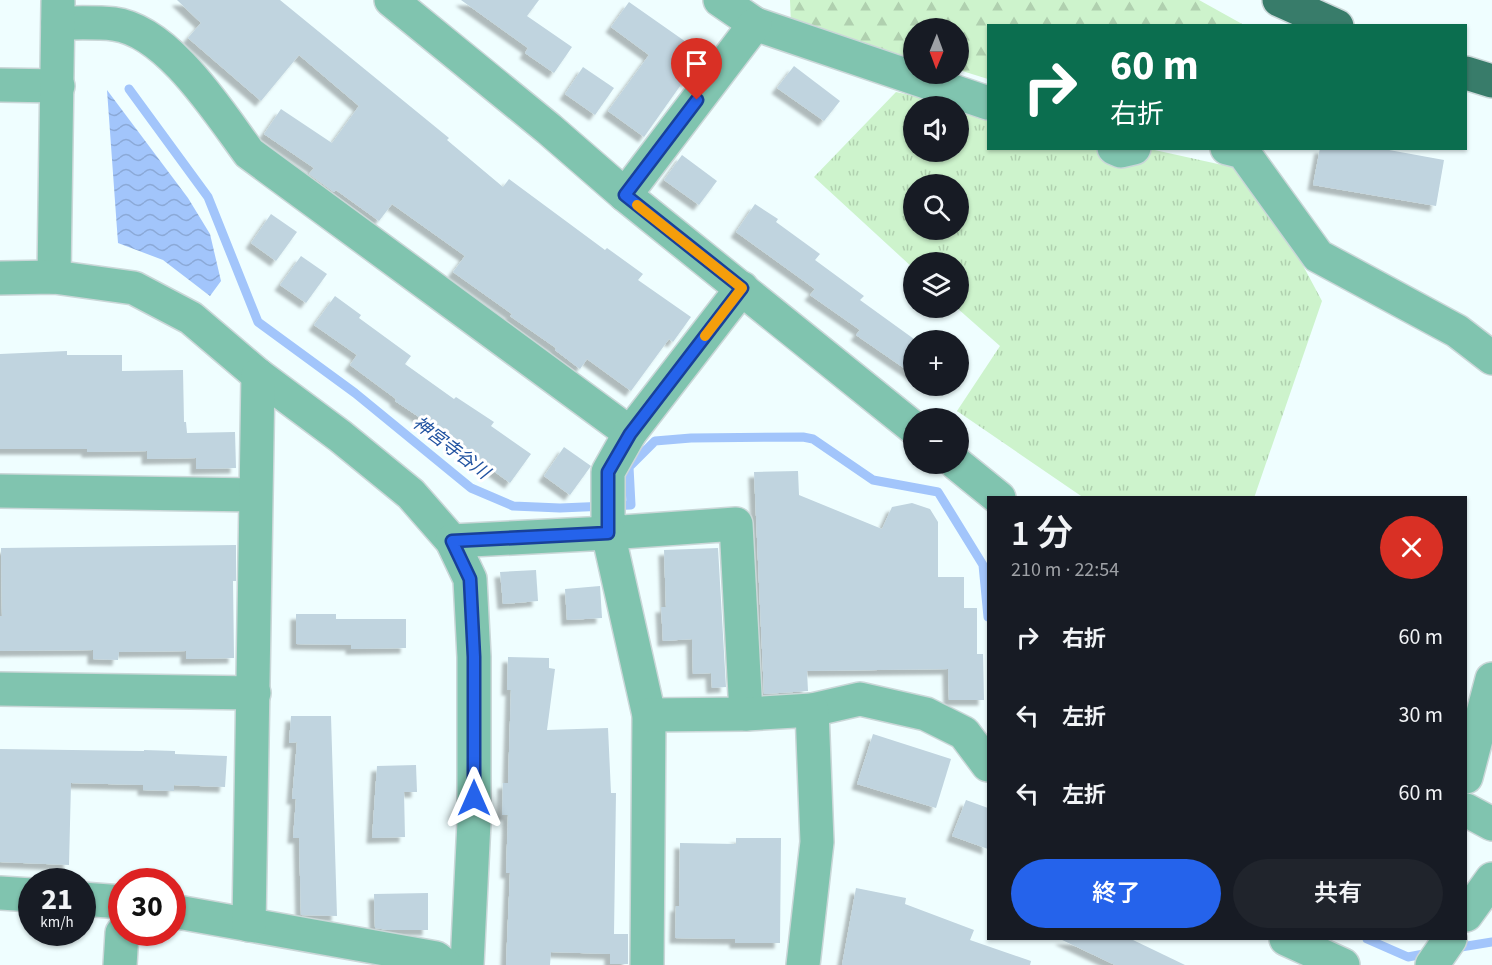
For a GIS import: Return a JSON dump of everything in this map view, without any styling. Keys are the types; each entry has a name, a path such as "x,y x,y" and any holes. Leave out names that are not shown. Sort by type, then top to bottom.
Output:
{"highway":[{"path":"1279,0 1333,24"},
{"path":"1467,73 1492,81"}],"street":[{"path":"391,0 549,129 625,195 903,419"},
{"path":"720,0 755,24 987,103"},
{"path":"54,278 58,11 115,24 144,34 169,53 206,96 249,153 630,434"},
{"path":"625,195 755,24"},
{"path":"0,86 58,86"},
{"path":"1235,150 1243,152 1318,256 1457,331 1492,358"},
{"path":"0,278 54,278 134,288 191,318 258,375 340,436 411,494 452,541 470,579 474,657 474,822 467,965"},
{"path":"647,965 649,715 608,530 608,472 630,434 742,288"},
{"path":"249,925 258,375"},
{"path":"969,474 997,496"},
{"path":"0,491 255,495"},
{"path":"452,541 736,524 746,714"},
{"path":"1467,773 1492,679"},
{"path":"0,689 254,693"},
{"path":"649,715 746,714 812,710 860,699 926,714 964,733 987,764"},
{"path":"803,965 817,842 812,710"},
{"path":"1467,811 1492,825"},
{"path":"1467,914 1492,879"},
{"path":"0,892 18,894"},
{"path":"186,914 249,925 316,951 436,958 445,965"},
{"path":"1288,940 1343,965"},
{"path":"1432,965 1449,940"},
{"path":"120,965 121,946"}],"green space":[{"path":"790,0 1199,0 1242,24 987,24 987,79 969,73 969,18 903,18 903,55 791,25"},
{"path":"896,92 914,96 903,96 903,162 969,162 969,108 987,112 987,150 1155,150 1236,168 1270,204 1322,301 1255,496 1081,496 969,419 969,408 959,408 1000,346 968,318 969,252 903,252 903,259 814,177"}],"water":[{"path":"107,90 188,198 210,234 221,281 210,296 163,260 118,243"}],"building":[{"path":"177,0 280,0 449,138 447,140 503,187 509,179 605,250 607,248 643,274 638,280 691,317 673,342 669,339 631,391 587,359 580,369 555,350 556,348 510,316 512,314 453,272 465,256 392,204 379,221 309,174 314,168 264,134 281,109 332,143 359,106 299,55 261,101 188,38 201,23"},
{"path":"461,0 539,0 527,16 572,47 554,73 525,53 528,48"},
{"path":"629,2 706,56 688,81 685,79 644,137 608,111 649,55 611,27"},
{"path":"794,66 840,101 824,121 777,88"},
{"path":"583,67 614,88 595,115 565,94"},
{"path":"1320,150 1389,150 1444,160 1436,206 1313,185"},
{"path":"682,155 717,181 699,205 664,180"},
{"path":"755,204 778,219 776,222 820,254 815,260 864,296 860,300 903,331 903,367 856,335 860,330 810,295 815,289 736,232"},
{"path":"271,214 297,232 276,261 251,243"},
{"path":"301,256 327,274 306,303 280,285"},
{"path":"335,296 361,315 359,318 411,356 405,364 454,399 456,397 494,422 491,426 531,454 510,483 484,464 486,462 395,401 396,399 350,365 357,355 314,325"},
{"path":"67,351 67,355 122,355 122,371 183,370 184,422 186,422 187,433 235,432 236,468 196,469 196,458 147,459 147,451 87,452 87,449 0,449 0,354"},
{"path":"564,447 591,466 570,495 544,476"},
{"path":"798,471 799,495 882,529 892,507 912,503 930,509 938,522 938,577 964,577 964,608 977,608 977,654 983,654 984,700 949,700 948,669 807,671 808,691 764,694 754,472"},
{"path":"236,545 236,581 233,581 234,658 186,659 186,651 119,652 118,660 93,659 93,650 0,651 1,548"},
{"path":"718,548 726,687 712,688 711,673 693,674 692,639 663,641 661,607 666,607 664,550"},
{"path":"536,570 538,601 503,604 500,572"},
{"path":"600,586 602,618 567,620 565,589"},
{"path":"296,614 336,614 336,619 406,619 406,648 351,649 351,645 296,644"},
{"path":"508,657 549,658 549,668 555,669 547,730 608,728 611,793 616,793 614,934 628,934 628,964 610,964 610,954 551,952 550,965 506,965 510,873 506,873 508,815 502,815 503,783 508,783 511,690 507,690"},
{"path":"291,716 331,716 337,916 301,915 299,838 293,838 296,799 292,799 297,742 289,743"},
{"path":"873,734 951,759 936,808 857,784"},
{"path":"0,749 144,750 227,756 225,787 174,785 174,791 143,790 143,785 71,783 69,865 0,862"},
{"path":"416,765 417,792 404,792 405,837 372,838 377,766"},
{"path":"966,800 987,808 987,849 952,836"},
{"path":"736,838 781,838 780,943 735,943 735,939 675,938 676,906 679,906 680,843 736,844"},
{"path":"856,888 906,898 905,904 974,930 970,940 1031,961 1030,965 842,965"},
{"path":"428,893 428,930 375,928 374,894"},
{"path":"1062,940 1133,940 1185,965 1115,965"}],"waterway":[{"name":"神宮寺谷川","path":"129,89 208,197 258,322 355,393 471,488 513,506 560,508 631,505 629,467 655,441 691,438 803,437 813,439 873,480 938,492 983,565 987,607"},
{"name":"神宮寺谷川","path":"1369,940 1408,957 1429,953"},
{"name":"神宮寺谷川","path":"1455,948 1492,942"}],"slow traffic":[{"path":"637,205 742,288 705,336"}],"route":[{"path":"474,798 474,657 470,579 452,541 608,533 608,472 630,434 742,288 625,195 697,100"}]}
